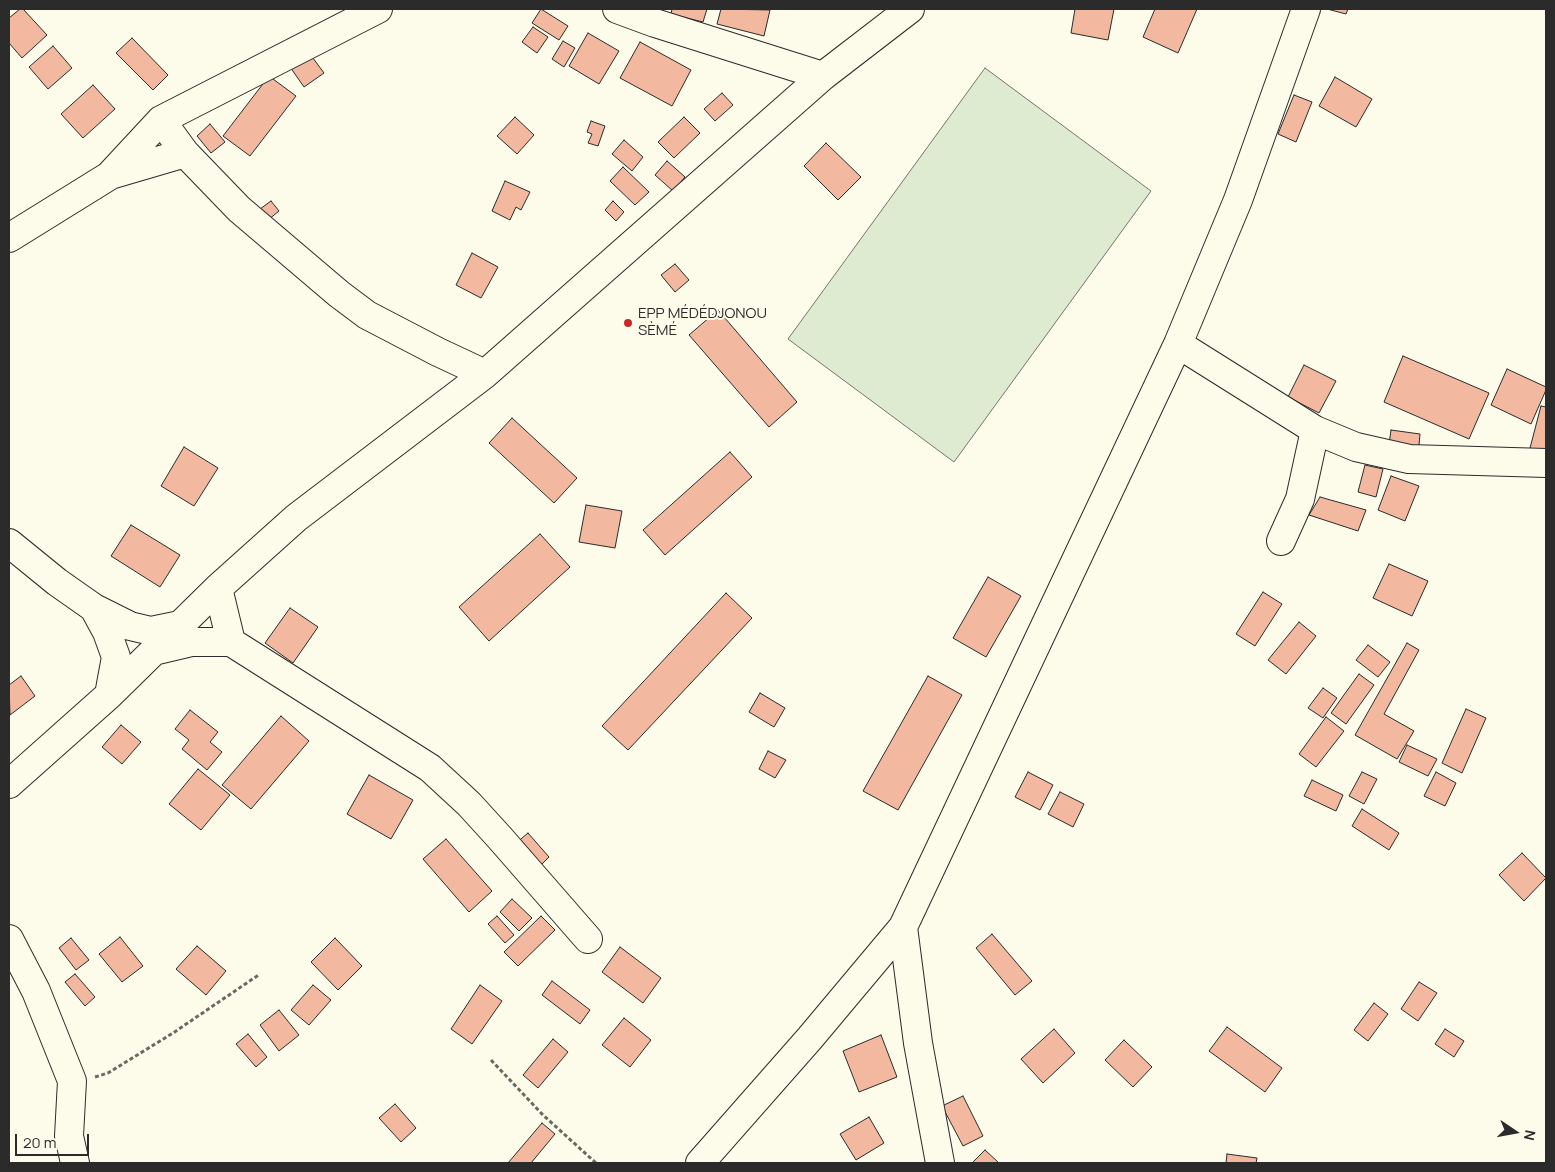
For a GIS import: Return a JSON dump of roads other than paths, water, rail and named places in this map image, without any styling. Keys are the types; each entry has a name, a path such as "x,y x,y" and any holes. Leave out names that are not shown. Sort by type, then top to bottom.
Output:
{"street":[{"path":"109,176 161,120 378,9"},
{"path":"617,9 656,16 823,76"},
{"path":"15,769 109,695 218,588 296,518 485,374 823,76 910,9"},
{"path":"700,1163 810,1038 902,927 1178,344 1238,200 1306,9"},
{"path":"161,120 185,153 238,210 339,294 367,315 485,374"},
{"path":"9,238 109,176 185,153"},
{"path":"1178,344 1315,430 1356,447 1409,460 1546,463"},
{"path":"1281,541 1300,499 1315,430"},
{"path":"9,543 57,582 94,608 130,626 151,631 180,625"},
{"path":"218,588 231,642"},
{"path":"94,608 107,632 116,657 109,695"},
{"path":"154,651 192,642 231,642 430,768 469,804 588,939"},
{"path":"902,927 918,1043 940,1163"},
{"path":"9,939 36,991 72,1081 69,1136 75,1163"}],"place":[{"name":"EPP MÉDÉDJONOU SÈMÉ","path":"628,323"}]}
